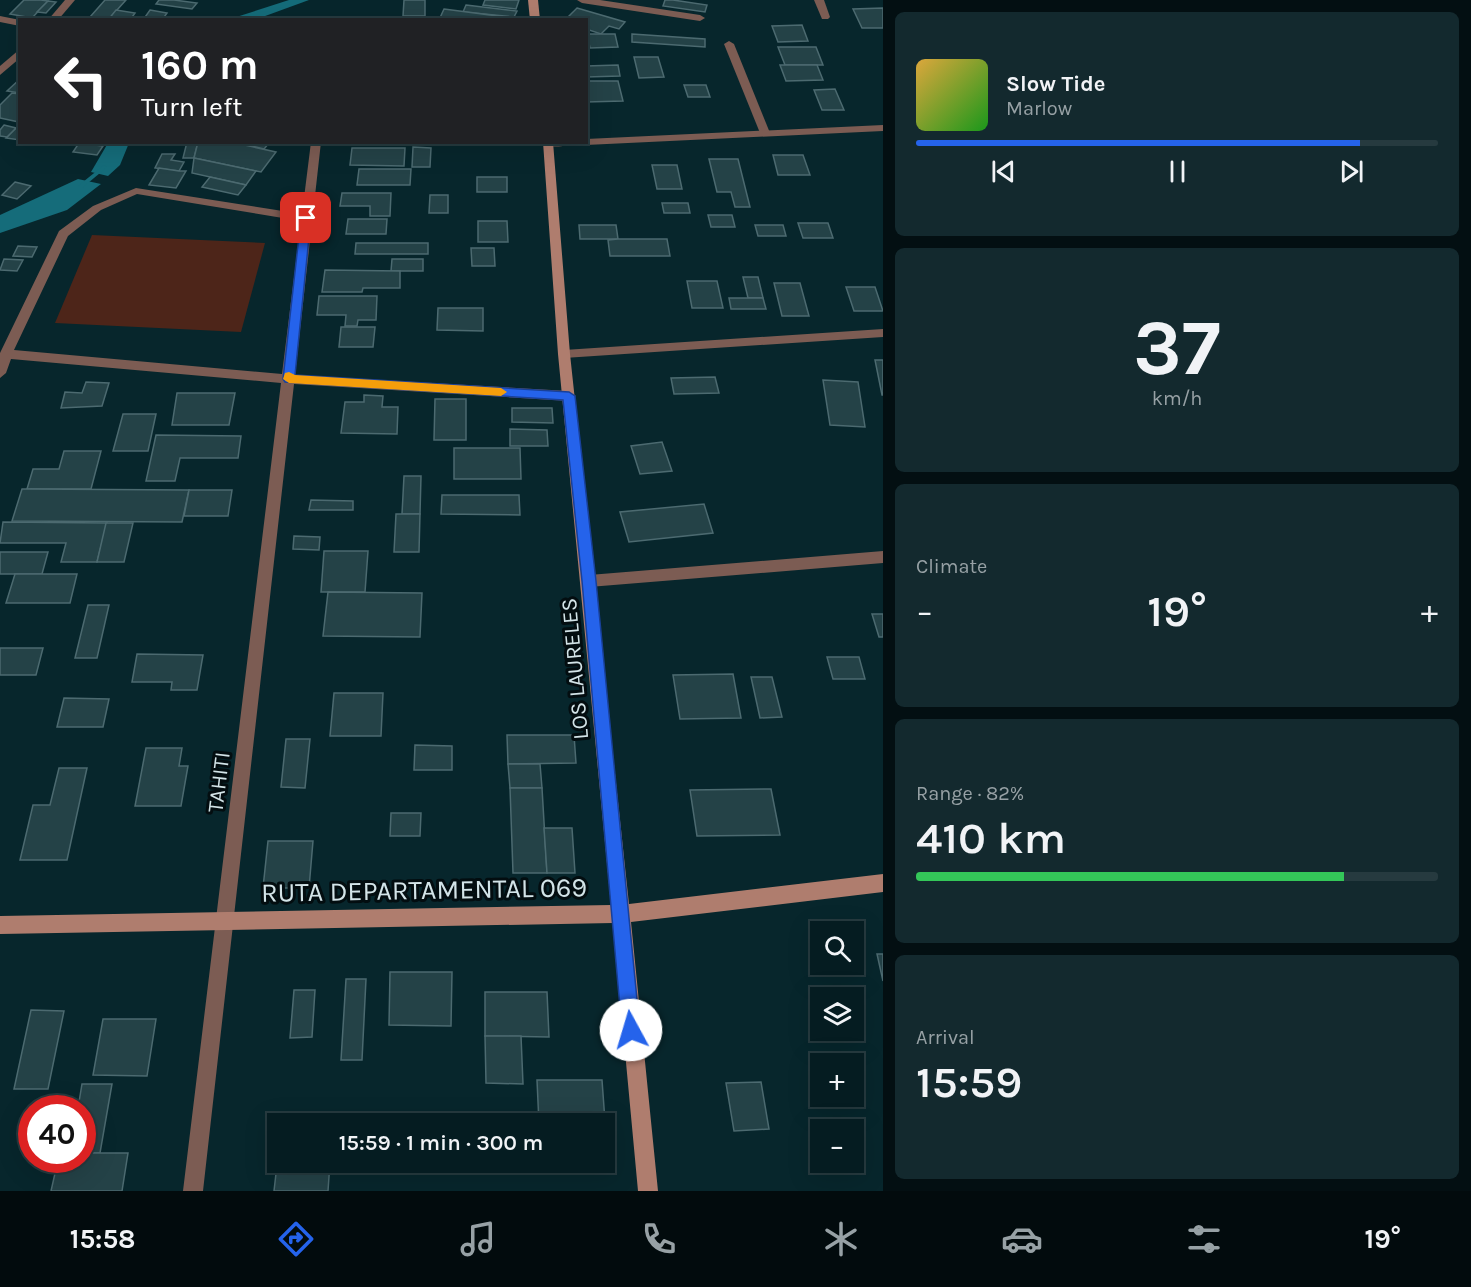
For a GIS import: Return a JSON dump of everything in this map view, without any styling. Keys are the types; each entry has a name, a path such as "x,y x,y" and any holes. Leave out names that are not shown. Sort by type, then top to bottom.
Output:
{"street":[{"path":"54,18 70,0"},
{"path":"533,0 535,18"},
{"path":"582,0 700,18"},
{"path":"819,0 825,17"},
{"path":"0,19 18,22"},
{"path":"729,44 765,134"},
{"path":"0,72 18,54"},
{"path":"588,142 883,128"},
{"name":"TAHITI","path":"193,1191 316,144"},
{"name":"LOS LAURELES","path":"548,144 564,354 589,581 648,1191"},
{"path":"0,373 6,354 63,234 79,220 113,198 136,191 306,218"},
{"path":"564,354 883,333"},
{"path":"6,354 289,379 569,396"},
{"path":"589,581 883,557"},
{"name":"RUTA DEPARTAMENTAL 069","path":"0,926 620,914 883,883"}],"shaded area":[{"path":"92,235 265,243 241,332 55,323"}],"water":[{"path":"289,0 309,0 260,18 233,18"},
{"path":"107,144 129,144 120,165 108,176 91,172"},
{"path":"78,179 101,184 67,210 0,233 0,215"}],"building":[{"path":"24,0 48,1 32,18 10,14"},
{"path":"105,0 126,0 110,18 90,17"},
{"path":"159,0 197,3 192,9 156,4"},
{"path":"404,0 425,0 425,16 403,16"},
{"path":"485,0 519,0 516,9 483,5"},
{"path":"665,0 707,5 705,12 663,6"},
{"path":"48,1 56,2 46,13 37,12"},
{"path":"466,5 517,11 514,17 463,12"},
{"path":"577,8 625,22 619,29 609,26 601,34 588,30 588,18 567,18"},
{"path":"883,8 883,28 862,28 853,9"},
{"path":"444,9 505,17 505,18 440,18"},
{"path":"116,10 135,13 131,18 110,18"},
{"path":"150,10 167,13 163,18 144,18"},
{"path":"802,25 808,41 778,42 772,26"},
{"path":"588,34 615,34 618,47 590,48"},
{"path":"632,34 705,39 705,47 632,42"},
{"path":"778,47 816,47 823,65 785,65"},
{"path":"634,57 658,57 664,77 639,78"},
{"path":"618,65 620,76 588,77 588,66"},
{"path":"780,65 817,65 823,80 786,81"},
{"path":"18,81 18,93 7,91"},
{"path":"588,81 618,81 623,101 588,102"},
{"path":"684,85 706,85 710,97 688,97"},
{"path":"835,89 844,110 822,110 814,90"},
{"path":"12,93 18,94 18,122 0,118 0,105"},
{"path":"4,125 16,128 7,137 0,136 0,130"},
{"path":"18,126 18,140 6,138"},
{"path":"78,144 103,146 97,155 73,152"},
{"path":"186,144 198,144 194,158 183,158"},
{"path":"198,144 240,144 276,152 261,172 194,158"},
{"path":"243,144 268,144 264,149"},
{"path":"413,147 431,148 430,167 412,167"},
{"path":"352,148 405,148 404,166 350,165"},
{"path":"162,154 175,154 171,160 184,162 179,171 155,168"},
{"path":"773,155 803,155 810,175 778,175"},
{"path":"194,158 256,171 246,185 192,173"},
{"path":"709,159 738,159 750,207 735,207 731,192 717,192"},
{"path":"652,165 677,165 682,189 657,189"},
{"path":"159,168 186,171 176,188 149,185"},
{"path":"359,169 411,169 410,185 357,185"},
{"path":"210,177 246,185 238,195 202,187"},
{"path":"477,177 507,177 507,192 477,192"},
{"path":"15,182 31,186 17,199 2,195"},
{"path":"342,193 391,193 390,216 370,216 370,206 340,206"},
{"path":"430,195 448,195 448,213 429,213"},
{"path":"662,203 688,203 690,213 664,213"},
{"path":"708,215 732,215 735,227 711,227"},
{"path":"348,219 387,219 386,234 346,234"},
{"path":"478,221 507,221 508,242 478,242"},
{"path":"798,223 828,223 833,238 803,238"},
{"path":"579,225 616,225 618,239 580,239"},
{"path":"755,225 783,225 786,236 758,236"},
{"path":"667,239 670,256 610,256 608,240"},
{"path":"356,243 428,243 428,254 355,254"},
{"path":"18,246 37,247 32,257 13,256"},
{"path":"471,248 494,248 495,266 472,266"},
{"path":"4,259 23,260 17,271 0,270"},
{"path":"392,259 423,259 423,271 391,271"},
{"path":"325,270 400,271 400,288 363,288 362,292 322,292"},
{"path":"743,277 758,277 763,298 748,298"},
{"path":"687,281 717,281 723,308 692,308"},
{"path":"774,283 800,283 809,316 782,316"},
{"path":"846,287 875,287 883,311 854,311"},
{"path":"319,296 377,296 376,320 358,320 357,326 345,326 346,315 317,315"},
{"path":"729,298 763,298 766,309 731,309"},
{"path":"438,308 483,308 483,331 437,330"},
{"path":"341,327 375,327 373,347 339,347"},
{"path":"875,360 883,360 883,395 882,395"},
{"path":"715,377 719,393 674,394 671,378"},
{"path":"823,380 858,382 865,427 830,425"},
{"path":"86,382 109,383 102,406 61,408 65,392 82,393"},
{"path":"177,393 235,393 229,425 172,425"},
{"path":"364,395 383,396 382,407 398,407 397,434 341,433 345,402 364,402"},
{"path":"435,399 466,399 466,440 434,440"},
{"path":"512,408 552,408 553,423 512,422"},
{"path":"123,414 156,414 148,451 113,451"},
{"path":"510,429 547,430 548,446 510,446"},
{"path":"156,435 241,436 238,458 180,458 175,481 146,481"},
{"path":"662,442 672,471 640,474 631,446"},
{"path":"454,448 520,448 521,479 454,479"},
{"path":"64,451 101,451 91,489 27,489 33,469 59,469"},
{"path":"404,476 421,476 420,514 402,514"},
{"path":"22,489 189,490 182,522 12,521"},
{"path":"189,490 232,490 228,516 184,516"},
{"path":"442,495 519,495 520,515 441,514"},
{"path":"311,500 353,501 353,510 309,510"},
{"path":"704,504 713,533 629,542 620,512"},
{"path":"396,514 420,514 419,552 394,552"},
{"path":"3,522 107,523 97,562 61,562 66,543 0,543"},
{"path":"106,523 133,523 124,562 97,562"},
{"path":"294,536 320,537 319,550 293,549"},
{"path":"324,551 368,551 365,592 321,592"},
{"path":"0,552 48,552 42,574 0,574"},
{"path":"15,574 77,574 70,603 6,603"},
{"path":"328,592 422,593 420,637 323,636"},
{"path":"88,605 109,605 97,658 75,658"},
{"path":"872,614 883,614 883,637 879,637"},
{"path":"0,648 43,648 36,675 0,675"},
{"path":"137,654 203,655 197,690 171,690 172,682 132,682"},
{"path":"827,657 859,657 865,679 833,679"},
{"path":"733,674 741,718 680,719 673,675"},
{"path":"751,677 772,677 782,717 760,718"},
{"path":"334,693 383,693 381,736 330,736"},
{"path":"64,698 109,699 103,727 57,727"},
{"path":"507,735 574,735 576,763 508,764"},
{"path":"286,739 310,739 305,788 281,787"},
{"path":"415,745 452,746 452,770 414,770"},
{"path":"146,748 182,748 179,766 188,766 181,806 135,806"},
{"path":"508,764 540,764 542,788 510,788"},
{"path":"59,768 87,768 67,860 20,860 33,805 50,805"},
{"path":"510,788 542,788 547,873 513,873"},
{"path":"771,789 780,835 697,836 690,790"},
{"path":"391,813 421,813 420,836 390,836"},
{"path":"544,828 572,828 575,873 547,873"},
{"path":"268,841 313,841 309,888 263,888"},
{"path":"877,954 883,954 883,981"},
{"path":"390,972 452,972 451,1026 389,1025"},
{"path":"346,979 366,979 362,1060 341,1060"},
{"path":"294,990 315,990 312,1037 290,1038"},
{"path":"485,992 547,992 549,1037 485,1036"},
{"path":"31,1010 64,1011 48,1089 14,1089"},
{"path":"103,1019 156,1019 147,1076 93,1075"},
{"path":"485,1036 521,1036 523,1084 486,1083"},
{"path":"537,1080 602,1080 604,1113 538,1113"},
{"path":"761,1082 769,1129 734,1131 726,1083"},
{"path":"82,1084 112,1084 100,1153 96,1153 96,1095 80,1095"},
{"path":"96,1153 128,1153 122,1191 51,1191 55,1173 96,1173"},
{"path":"276,1173 329,1173 328,1191 274,1191"}],"waterway":[{"path":"80,187 104,167"}],"slow traffic":[{"path":"289,376 289,379 501,392"}],"route":[{"path":"306,218 289,379 569,396 589,581 631,1030"}]}
